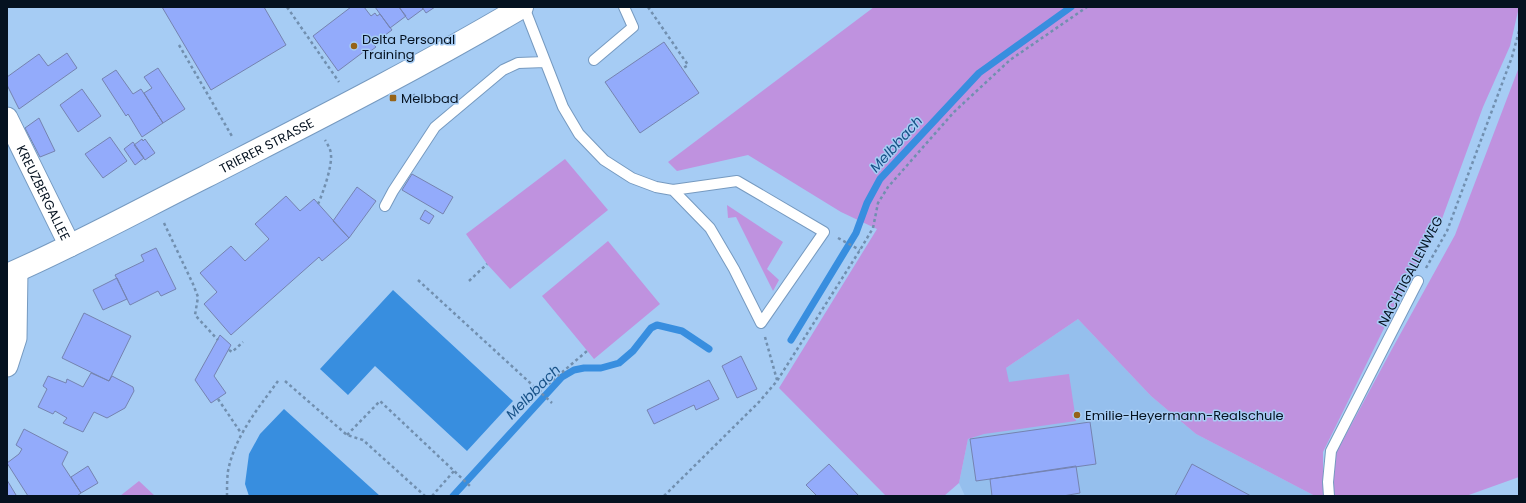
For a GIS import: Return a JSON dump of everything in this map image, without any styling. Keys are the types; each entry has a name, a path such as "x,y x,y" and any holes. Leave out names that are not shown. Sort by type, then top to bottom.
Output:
{"street":[{"name":"TRIERER STRASSE","path":"12,273 70,246 352,101 468,39 523,7"},
{"name":"KREUZBERGALLEE","path":"7,118 70,246"},
{"path":"7,366 16,338 12,273"}],"lane":[{"path":"523,7 562,107 579,134 604,160 632,178 656,187 673,190 737,181 824,232 761,323 734,269 710,228 673,190"},
{"path":"594,60 633,27 624,7"},
{"path":"385,206 393,191 435,127 503,70 518,63 545,62"},
{"name":"NACHTIGALLENWEG","path":"1329,496 1328,482 1331,451 1418,281"}],"path":[{"path":"287,7 352,101"},
{"path":"648,7 688,65 682,69"},
{"path":"664,496 759,402 777,381 873,228 878,203 888,187 954,112 1010,60 1088,7"},
{"name":"NACHTIGALLENWEG","path":"1418,281 1447,231 1512,57 1519,31"},
{"path":"179,45 243,157"},
{"path":"318,204 324,190 331,160 329,148"},
{"path":"168,230 198,298 195,314 218,340"},
{"path":"843,241 856,246 860,250"},
{"path":"469,281 487,264"},
{"path":"418,280 552,403"},
{"path":"761,323 777,381"},
{"path":"229,350 232,352 243,342"},
{"path":"539,392 587,351"},
{"path":"227,496 228,472 235,446 241,433 278,381"},
{"path":"285,381 347,435 363,440 425,496"},
{"path":"218,398 241,433"},
{"path":"347,435 380,401 470,486"},
{"path":"432,496 454,472"}],"shaded area":[{"path":"874,7 1519,7 1510,46 1483,107 1439,227 1395,306 1323,452 1323,496 1315,496 1196,434 1151,396 1078,319 1006,368 1009,382 1069,374 1076,421 984,434 968,439 959,483 944,496 886,496 779,388 877,229 841,212 748,155 677,171 668,162"},
{"path":"1519,67 1519,477 1466,496 1331,496 1335,455 1455,235"},
{"path":"565,159 608,210 510,289 487,264 466,234"},
{"path":"727,205 783,242 767,269 779,280 773,291 736,217 728,218"},
{"path":"608,241 660,304 594,359 542,296"},
{"name":"Emilie-Heyermann-Realschule","path":"1078,319 1151,396 1196,434 1315,496 965,496 959,483 968,439 1006,368"},
{"path":"139,481 155,496 120,496"}],"water":[{"path":"393,290 513,401 467,451 375,366 348,395 320,369"},
{"path":"284,409 380,496 249,496 245,484 249,454 260,434"}],"building":[{"path":"162,7 264,7 286,45 211,90"},
{"path":"351,7 364,7 371,16 375,13 377,16 380,14 392,30 373,44 376,47 367,53 366,50 338,71 313,36"},
{"path":"375,7 399,7 406,16 390,28"},
{"path":"399,7 422,7 423,9 408,20"},
{"path":"422,7 435,7 426,13"},
{"path":"664,42 699,93 640,133 605,82"},
{"path":"67,53 77,68 19,109 7,85 7,77 39,54 48,66"},
{"path":"158,68 185,109 163,123 144,93 152,88 144,77"},
{"path":"116,70 133,94 141,89 163,123 142,137 128,114 126,116 102,79"},
{"path":"82,89 101,116 78,132 60,105"},
{"path":"39,118 55,151 40,157 25,128"},
{"path":"110,137 127,161 103,178 85,154"},
{"path":"142,139 143,141 145,139 155,153 145,160 134,145"},
{"path":"133,142 144,158 135,165 124,149"},
{"path":"412,174 453,197 443,214 402,190"},
{"path":"357,187 376,201 349,238 333,221"},
{"path":"286,196 300,211 314,199 349,238 322,261 319,257 231,335 204,304 217,292 200,273 231,246 245,261 269,239 255,224"},
{"path":"425,210 434,216 429,224 420,219"},
{"path":"156,248 176,289 161,296 158,291 130,305 115,275 144,261 141,255"},
{"path":"117,278 127,299 103,310 93,290"},
{"path":"84,313 131,336 109,381 62,358"},
{"path":"220,335 231,345 214,376 226,393 211,403 195,380"},
{"path":"741,356 757,389 737,398 722,366"},
{"path":"91,373 109,381 112,376 133,387 134,391 125,408 107,418 94,412 83,432 63,423 67,418 55,411 53,414 38,407 47,389 43,386 48,376 66,383 67,379 83,387"},
{"path":"709,380 719,399 696,410 694,405 654,424 647,410"},
{"path":"1090,422 1096,464 976,481 970,439"},
{"path":"24,429 68,452 62,464 81,493 77,496 28,496 7,463 19,454 22,449 16,445"},
{"path":"829,464 859,496 817,496 806,485"},
{"path":"1192,464 1251,496 1175,496"},
{"path":"88,466 98,483 81,493 71,477"},
{"path":"1076,466 1080,493 1063,496 992,496 990,479"},
{"path":"7,480 16,495 15,496 7,496"}],"waterway":[{"name":"Melbbach","path":"791,340 856,233 867,203 880,179 979,73 1071,7"},
{"name":"Melbbach","path":"453,496 562,377 574,370 584,368 601,368 619,363 633,351 651,328 657,325 682,331 709,349"}],"place":[{"name":"Delta Personal Training","path":"354,46"},
{"name":"Melbbad","path":"393,98"},
{"name":"Emilie-Heyermann-Realschule","path":"1077,415"}]}
